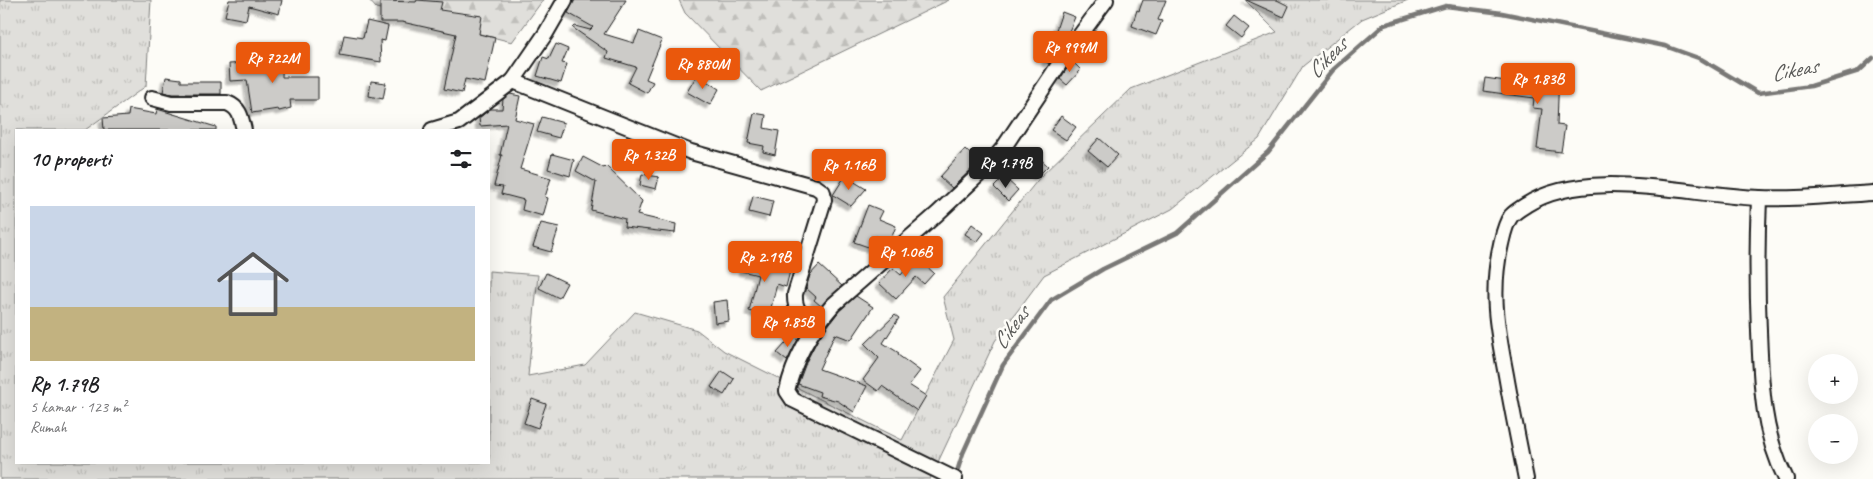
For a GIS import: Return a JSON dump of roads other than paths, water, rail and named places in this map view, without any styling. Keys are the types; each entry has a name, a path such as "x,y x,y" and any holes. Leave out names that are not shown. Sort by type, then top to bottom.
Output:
{"street":[{"path":"435,129 459,122 512,81 546,33 566,0"},
{"path":"949,476 804,406 789,396 787,391 792,374 817,324 832,305 937,214 989,165 1004,147 1062,60 1106,0"},
{"path":"512,81 691,152 816,187 823,192 824,200 795,294 794,305 800,313 817,324"},
{"path":"152,98 170,103 227,103 235,106 240,112 244,129"},
{"path":"1526,479 1496,320 1494,280 1504,231 1511,216 1546,194 1578,188 1613,185 1649,186 1759,198 1794,198 1873,193"},
{"path":"1759,198 1757,276 1761,378 1767,428 1778,464 1786,479"}],"waterway":[{"name":"Cikeas","path":"955,478 963,453 1003,365 1051,300 1103,269 1177,233 1268,152 1333,70 1384,25 1446,6 1502,13 1665,46 1701,59 1758,93 1811,86 1859,71 1873,58"}]}
